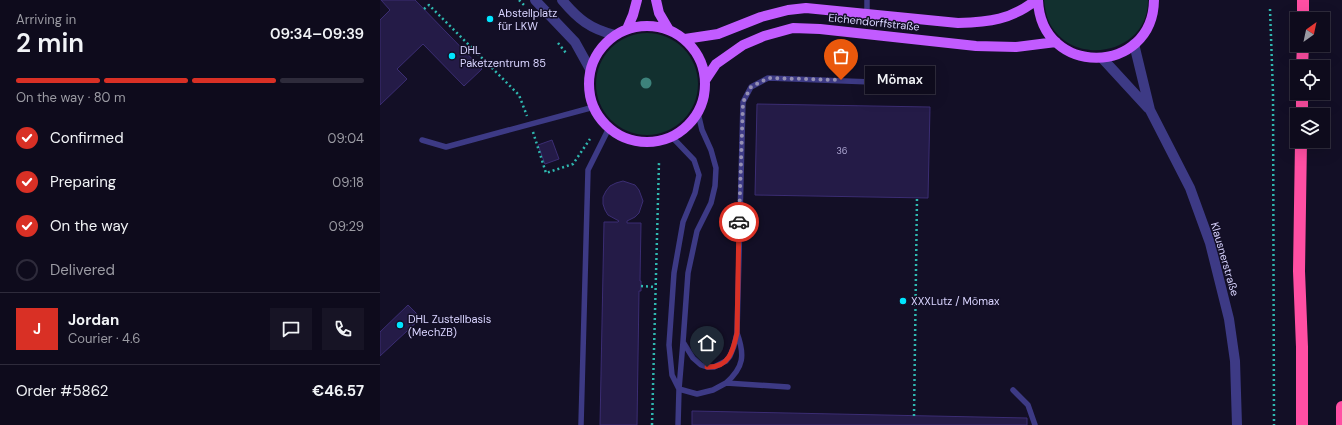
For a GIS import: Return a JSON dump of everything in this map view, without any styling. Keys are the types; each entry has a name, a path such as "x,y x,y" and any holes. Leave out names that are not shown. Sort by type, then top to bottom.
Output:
{"highway":[{"path":"1303,1 1303,12"},
{"path":"1301,148 1299,272 1302,347 1302,425"},
{"path":"1342,407 1342,425"}],"main road":[{"path":"627,29 637,0"},
{"path":"656,0 659,13 669,30"},
{"path":"1037,0 1042,22 1050,36 1066,50 1077,56 1090,58 1102,58 1123,52 1134,44 1148,26 1154,0"},
{"name":"Eichendorffstraße","path":"685,39 718,34 762,16 788,10 806,8 958,23 995,20 1025,9 1037,0"},
{"path":"641,26 655,26 669,30 685,39 699,57 706,78 705,97 698,113 687,128 672,138 652,143 624,138 608,128 597,114 591,100 589,85 590,69 600,50 615,35 627,29 641,26"},
{"name":"Eichendorffstraße","path":"706,78 716,64 743,44 764,36 794,28 820,29 976,46 1016,47 1056,42"}],"street":[{"path":"535,0 575,42 590,69"},
{"path":"562,0 573,13 589,26 615,35"},
{"name":"Klausnerstraße","path":"1134,44 1150,110 1190,188 1210,243 1229,319 1235,361 1238,425"},
{"name":"Klausnerstraße","path":"1102,58 1150,110"}],"lane":[{"path":"866,13 867,0"},
{"path":"683,342 693,358 701,365 707,367 719,366 730,356 734,346 737,333 743,102 751,87 768,78 871,82"},
{"path":"422,140 446,148 594,107"},
{"path":"678,425 679,389 688,273 697,231 711,203 715,186 716,168 711,150 702,130 698,113"},
{"path":"580,425 588,170 608,128"},
{"path":"672,138 694,160 699,175 695,193 682,222 674,273 669,357 672,375 679,389 697,394 713,390 726,383 736,374 740,366 741,345 737,333"},
{"path":"726,383 788,387"},
{"path":"1013,390 1028,405 1035,425"}],"path":[{"path":"424,9 429,5 519,95 546,173 573,164 590,138"},
{"path":"1270,9 1273,92 1274,425"},
{"path":"652,425 659,162"},
{"path":"914,416 917,198"},
{"path":"641,286 656,287"}],"green space":[{"path":"1044,0 1148,0 1145,18 1137,32 1124,43 1109,49 1092,50 1076,47 1061,38 1050,24"},
{"path":"647,33 667,37 683,48 694,64 698,84 694,104 683,120 667,131 647,135 627,131 611,120 600,104 596,84 600,64 611,48 627,37"}],"building":[{"name":"DHL Paketzentrum 85","path":"381,0 415,0 482,69 464,86 423,44 397,69 407,79 380,105 380,20 390,10"},
{"path":"757,104 930,107 928,198 755,195"},
{"path":"552,140 559,159 545,164 538,145"},
{"path":"623,181 635,185 639,190 643,201 639,213 627,221 627,223 641,223 641,291 639,291 637,425 600,425 604,222 619,221 608,215 603,204 603,197 610,186"},
{"name":"DHL Zustellbasis (MechZB)","path":"408,305 421,318 380,356 380,332"},
{"path":"692,411 1027,418 1027,425 692,425"}],"way so far":[{"path":"739,222 743,102 751,87 768,78 841,80"}],"place":[{"name":"Abstellplatz für LKW","path":"490,19"},
{"name":"DHL Paketzentrum 85","path":"452,56"},
{"name":"Mömax","path":"841,80"},
{"name":"XXXLutz / Mömax","path":"903,301"},
{"name":"DHL Zustellbasis (MechZB)","path":"400,325"}],"route":[{"path":"707,367 719,366 726,361 734,346 737,333 739,222"}]}
